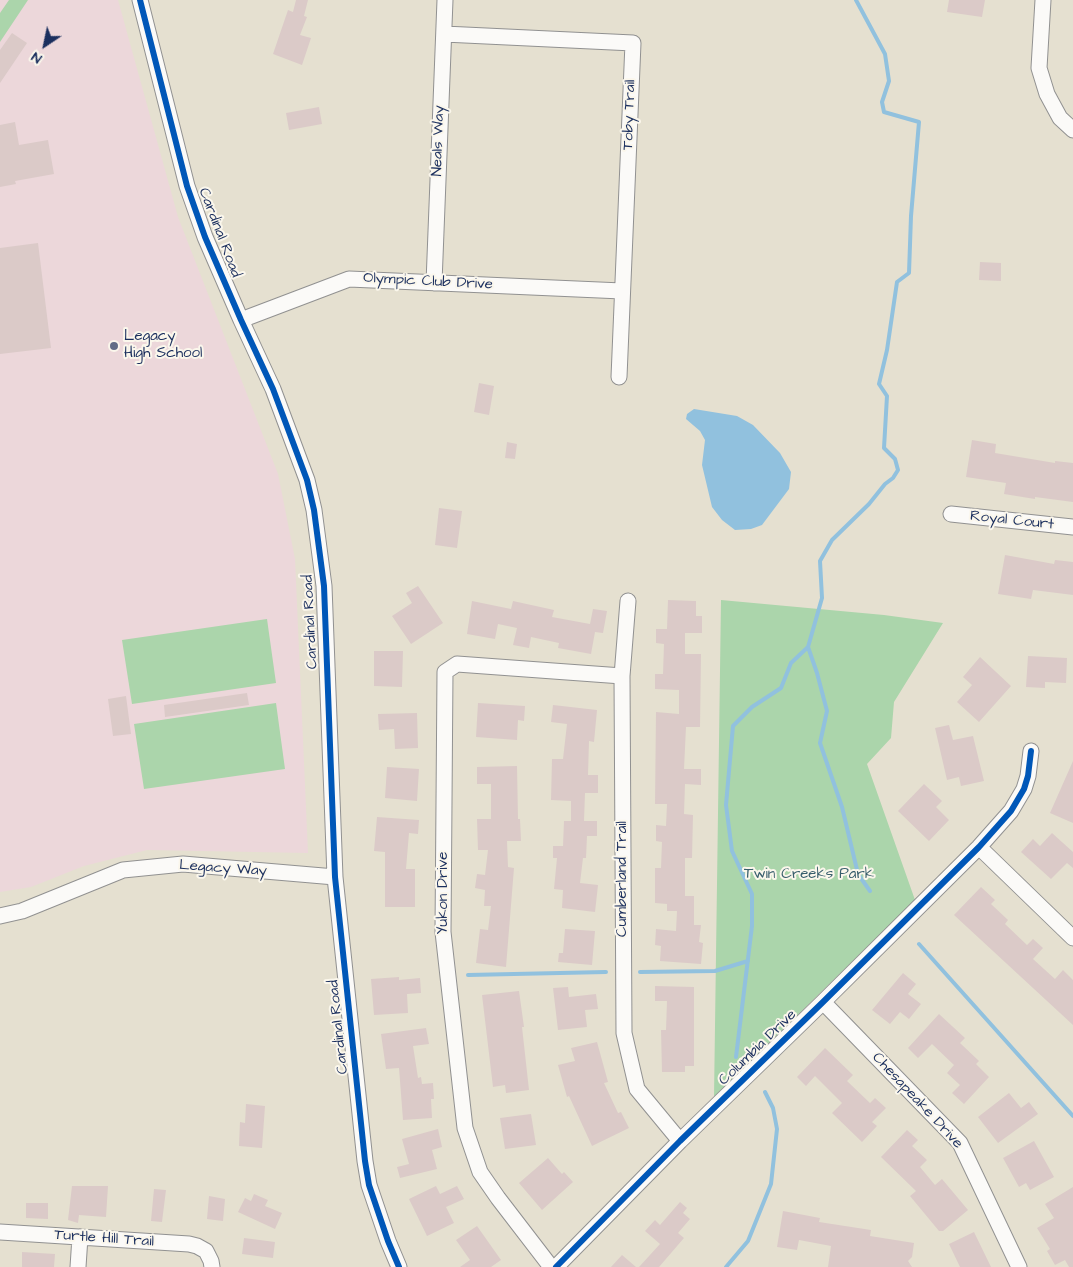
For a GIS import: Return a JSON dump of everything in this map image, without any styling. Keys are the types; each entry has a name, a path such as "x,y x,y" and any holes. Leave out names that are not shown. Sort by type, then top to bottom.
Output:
{"street":[{"name":"Cardinal Road","path":"140,0 184,178 204,236 273,389 307,480 314,510 324,586 335,877 365,1163 369,1185 398,1267"},
{"name":"Neals Way","path":"434,283 445,0"},
{"path":"1043,0 1039,68 1047,94 1060,118 1073,130"},
{"name":"Toby Trail","path":"444,34 633,43 619,377"},
{"name":"Olympic Club Drive","path":"241,320 349,279 622,291"},
{"name":"Royal Court","path":"952,514 1073,527"},
{"name":"Cumberland Trail","path":"628,601 622,676 624,1033 637,1088 680,1141"},
{"name":"Yukon Drive","path":"551,1267 480,1172 465,1128 443,932 445,672 457,664 622,676"},
{"name":"Columbia Drive","path":"556,1267 680,1141 824,1002 979,847 1011,811 1024,789 1028,776 1031,751"},
{"path":"979,847 1073,938"},
{"name":"Legacy Way","path":"0,916 22,911 123,870 183,864 335,877"},
{"name":"Chesapeake Drive","path":"824,1002 960,1143 1019,1267"},
{"name":"Turtle Hill Trail","path":"0,1232 189,1244 206,1251 212,1267"},
{"path":"78,1267 80,1237"}],"shaded area":[{"name":"Legacy High School","path":"0,0 118,0 178,217 278,474 295,559 308,853 147,850 84,866 31,887 0,892"}],"green space":[{"path":"9,0 28,0 0,42 0,13"},
{"name":"Twin Creeks Park","path":"721,600 884,615 943,623 894,702 891,738 867,764 915,900 714,1097"},
{"path":"267,619 276,683 132,704 122,640"},
{"path":"276,703 285,769 144,789 134,724"}],"water":[{"path":"694,409 737,416 753,425 780,453 791,472 789,489 762,525 751,529 735,530 722,520 712,507 702,465 705,440 700,431 686,419 687,414"}],"building":[{"path":"296,0 308,0 304,16 307,17 300,35 311,38 302,65 273,54 288,10 293,12"},
{"path":"949,0 985,0 982,17 947,12"},
{"path":"12,33 27,43 0,83 0,50"},
{"path":"319,107 322,124 289,130 286,113"},
{"path":"15,122 19,145 48,140 54,174 15,181 16,184 0,187 0,125"},
{"path":"38,243 51,348 0,354 0,248"},
{"path":"980,262 1001,263 1001,281 979,280"},
{"path":"479,383 494,386 489,415 474,412"},
{"path":"972,440 996,444 995,453 1055,463 1055,461 1073,463 1073,502 1004,494 1006,483 966,477"},
{"path":"507,442 517,444 515,459 505,458"},
{"path":"439,508 462,511 457,548 435,545"},
{"path":"1005,555 1054,564 1055,560 1073,562 1073,595 1033,590 1031,599 998,594"},
{"path":"418,586 443,623 411,644 392,616 412,603 406,593"},
{"path":"668,600 696,601 696,616 702,616 702,633 685,633 685,654 701,654 700,727 686,727 684,769 701,769 701,785 685,784 684,814 693,815 692,858 685,858 685,896 694,896 694,925 701,925 699,942 703,943 701,964 660,961 661,946 655,945 656,929 676,931 677,911 667,911 667,904 655,903 655,868 661,868 662,842 656,841 656,825 666,826 667,804 655,804 656,712 679,714 679,690 655,689 655,674 663,674 664,644 656,643 656,629 667,629"},
{"path":"472,601 511,609 513,601 554,610 552,617 590,624 593,609 607,611 603,633 595,632 591,654 558,648 559,643 531,637 529,648 513,645 517,628 498,624 495,639 467,634"},
{"path":"374,651 403,651 402,687 374,686"},
{"path":"1028,656 1067,658 1066,683 1045,682 1045,688 1026,687"},
{"path":"980,657 1011,686 979,722 957,702 972,685 963,677"},
{"path":"247,693 249,705 165,717 164,705"},
{"path":"126,696 131,734 113,736 108,699"},
{"path":"478,703 525,706 524,721 518,720 517,740 476,737"},
{"path":"553,705 597,710 594,742 589,741 588,775 598,775 598,793 585,793 584,821 597,821 597,836 587,836 586,858 583,858 580,883 598,885 595,912 562,908 563,890 554,889 557,858 553,858 553,846 563,846 564,821 571,821 571,801 551,800 552,759 563,759 567,724 551,722"},
{"path":"417,713 418,748 395,749 394,729 379,730 378,714"},
{"path":"949,725 953,740 973,736 984,781 961,786 959,777 947,780 935,728"},
{"path":"1073,761 1073,823 1050,813"},
{"path":"517,766 518,819 520,819 521,841 507,841 508,867 514,868 506,967 476,963 480,929 488,930 491,906 484,906 485,890 475,888 477,874 485,875 488,850 478,850 477,819 491,819 491,784 477,784 477,767"},
{"path":"387,767 419,769 417,801 385,798"},
{"path":"924,784 942,801 936,807 949,820 929,841 898,811"},
{"path":"377,817 419,820 418,834 409,833 406,869 415,869 415,907 385,907 385,852 374,851"},
{"path":"1052,833 1073,852 1073,868 1067,863 1051,879 1021,852 1033,839 1040,846"},
{"path":"981,887 995,900 991,904 1008,920 1005,924 1027,945 1033,939 1043,948 1033,959 1055,979 1063,970 1073,980 1073,1025 954,915"},
{"path":"565,929 595,931 592,965 558,962 559,953 563,953"},
{"path":"903,973 916,984 908,994 921,1004 909,1019 900,1012 890,1024 872,1010"},
{"path":"399,977 399,980 420,978 421,993 407,994 408,1013 374,1015 371,979"},
{"path":"655,986 694,987 694,1066 685,1066 685,1072 662,1072 661,1030 666,1030 667,1001 655,1001"},
{"path":"568,987 569,997 596,994 598,1009 585,1010 587,1027 558,1030 553,988"},
{"path":"519,991 529,1090 506,1093 505,1085 493,1087 482,995"},
{"path":"939,1014 965,1038 960,1043 979,1061 976,1064 989,1077 964,1104 952,1093 960,1085 947,1073 954,1065 932,1044 918,1058 908,1048"},
{"path":"426,1028 429,1044 413,1046 418,1078 421,1077 422,1084 433,1083 434,1099 431,1099 432,1118 403,1120 399,1068 386,1069 381,1034"},
{"path":"597,1042 608,1082 604,1083 618,1113 621,1112 629,1128 592,1146 569,1096 567,1097 558,1065 575,1061 571,1048"},
{"path":"825,1048 853,1075 847,1081 870,1103 875,1098 886,1108 872,1122 877,1126 862,1142 832,1113 842,1103 815,1076 806,1086 797,1077"},
{"path":"1009,1093 1021,1108 1029,1102 1038,1114 998,1143 978,1117"},
{"path":"246,1104 265,1106 262,1148 239,1146 240,1122 245,1123"},
{"path":"531,1114 536,1145 505,1149 500,1118"},
{"path":"438,1129 442,1147 432,1150 437,1169 400,1178 397,1167 409,1164 402,1139"},
{"path":"907,1130 918,1140 912,1146 927,1160 920,1167 935,1185 942,1179 968,1210 943,1231 939,1231 910,1196 916,1191 881,1157"},
{"path":"1034,1141 1054,1177 1030,1190 1026,1183 1019,1187 1003,1158"},
{"path":"548,1158 562,1174 564,1172 573,1182 542,1210 519,1183"},
{"path":"72,1186 108,1186 106,1217 79,1215 78,1223 68,1220"},
{"path":"436,1186 440,1194 457,1186 464,1199 446,1207 454,1223 427,1236 409,1199"},
{"path":"1073,1187 1073,1267 1069,1267 1065,1260 1055,1265 1047,1251 1050,1249 1037,1228 1054,1218 1045,1204"},
{"path":"154,1189 166,1190 162,1222 151,1221"},
{"path":"254,1194 268,1200 265,1206 282,1213 275,1229 238,1212 245,1198 251,1201"},
{"path":"209,1196 225,1199 223,1221 207,1219"},
{"path":"680,1202 687,1208 683,1213 690,1219 678,1233 684,1238 659,1267 639,1267 660,1244 645,1231 655,1220 660,1225"},
{"path":"26,1203 48,1203 48,1219 26,1218"},
{"path":"783,1211 820,1218 819,1222 871,1230 870,1236 914,1243 912,1257 908,1261 912,1267 828,1267 831,1246 799,1240 797,1250 777,1247"},
{"path":"477,1226 501,1260 491,1267 460,1267 470,1260 456,1240"},
{"path":"974,1232 991,1267 960,1267 949,1244"},
{"path":"244,1238 275,1242 273,1258 242,1254"},
{"path":"22,1252 55,1254 54,1267 22,1267"},
{"path":"622,1255 636,1267 611,1267"}],"waterway":[{"path":"736,1057 752,926 752,894 732,851 726,805 733,726 752,707 781,688 791,663 808,647 822,598 820,561 832,540 869,504 898,470 895,459 884,448 887,396 879,384 887,350 897,282 909,273 911,216 919,122 884,112 882,102 889,81 885,54 856,0"},
{"path":"808,647 827,711 820,743 842,807 858,874 870,891"},
{"path":"919,944 1073,1116"},
{"path":"640,972 715,971 748,961"},
{"path":"468,975 606,972"},
{"path":"726,1267 748,1241 771,1184 777,1129 773,1108 765,1092"}],"cycle path":[{"path":"140,0 187,186 205,237 273,389 307,480 314,510 324,586 335,877 365,1161 369,1185 399,1267"},
{"path":"556,1267 680,1141 979,847 1011,811 1024,789 1028,776 1031,751"}],"place":[{"name":"Legacy High School","path":"114,346"}]}
